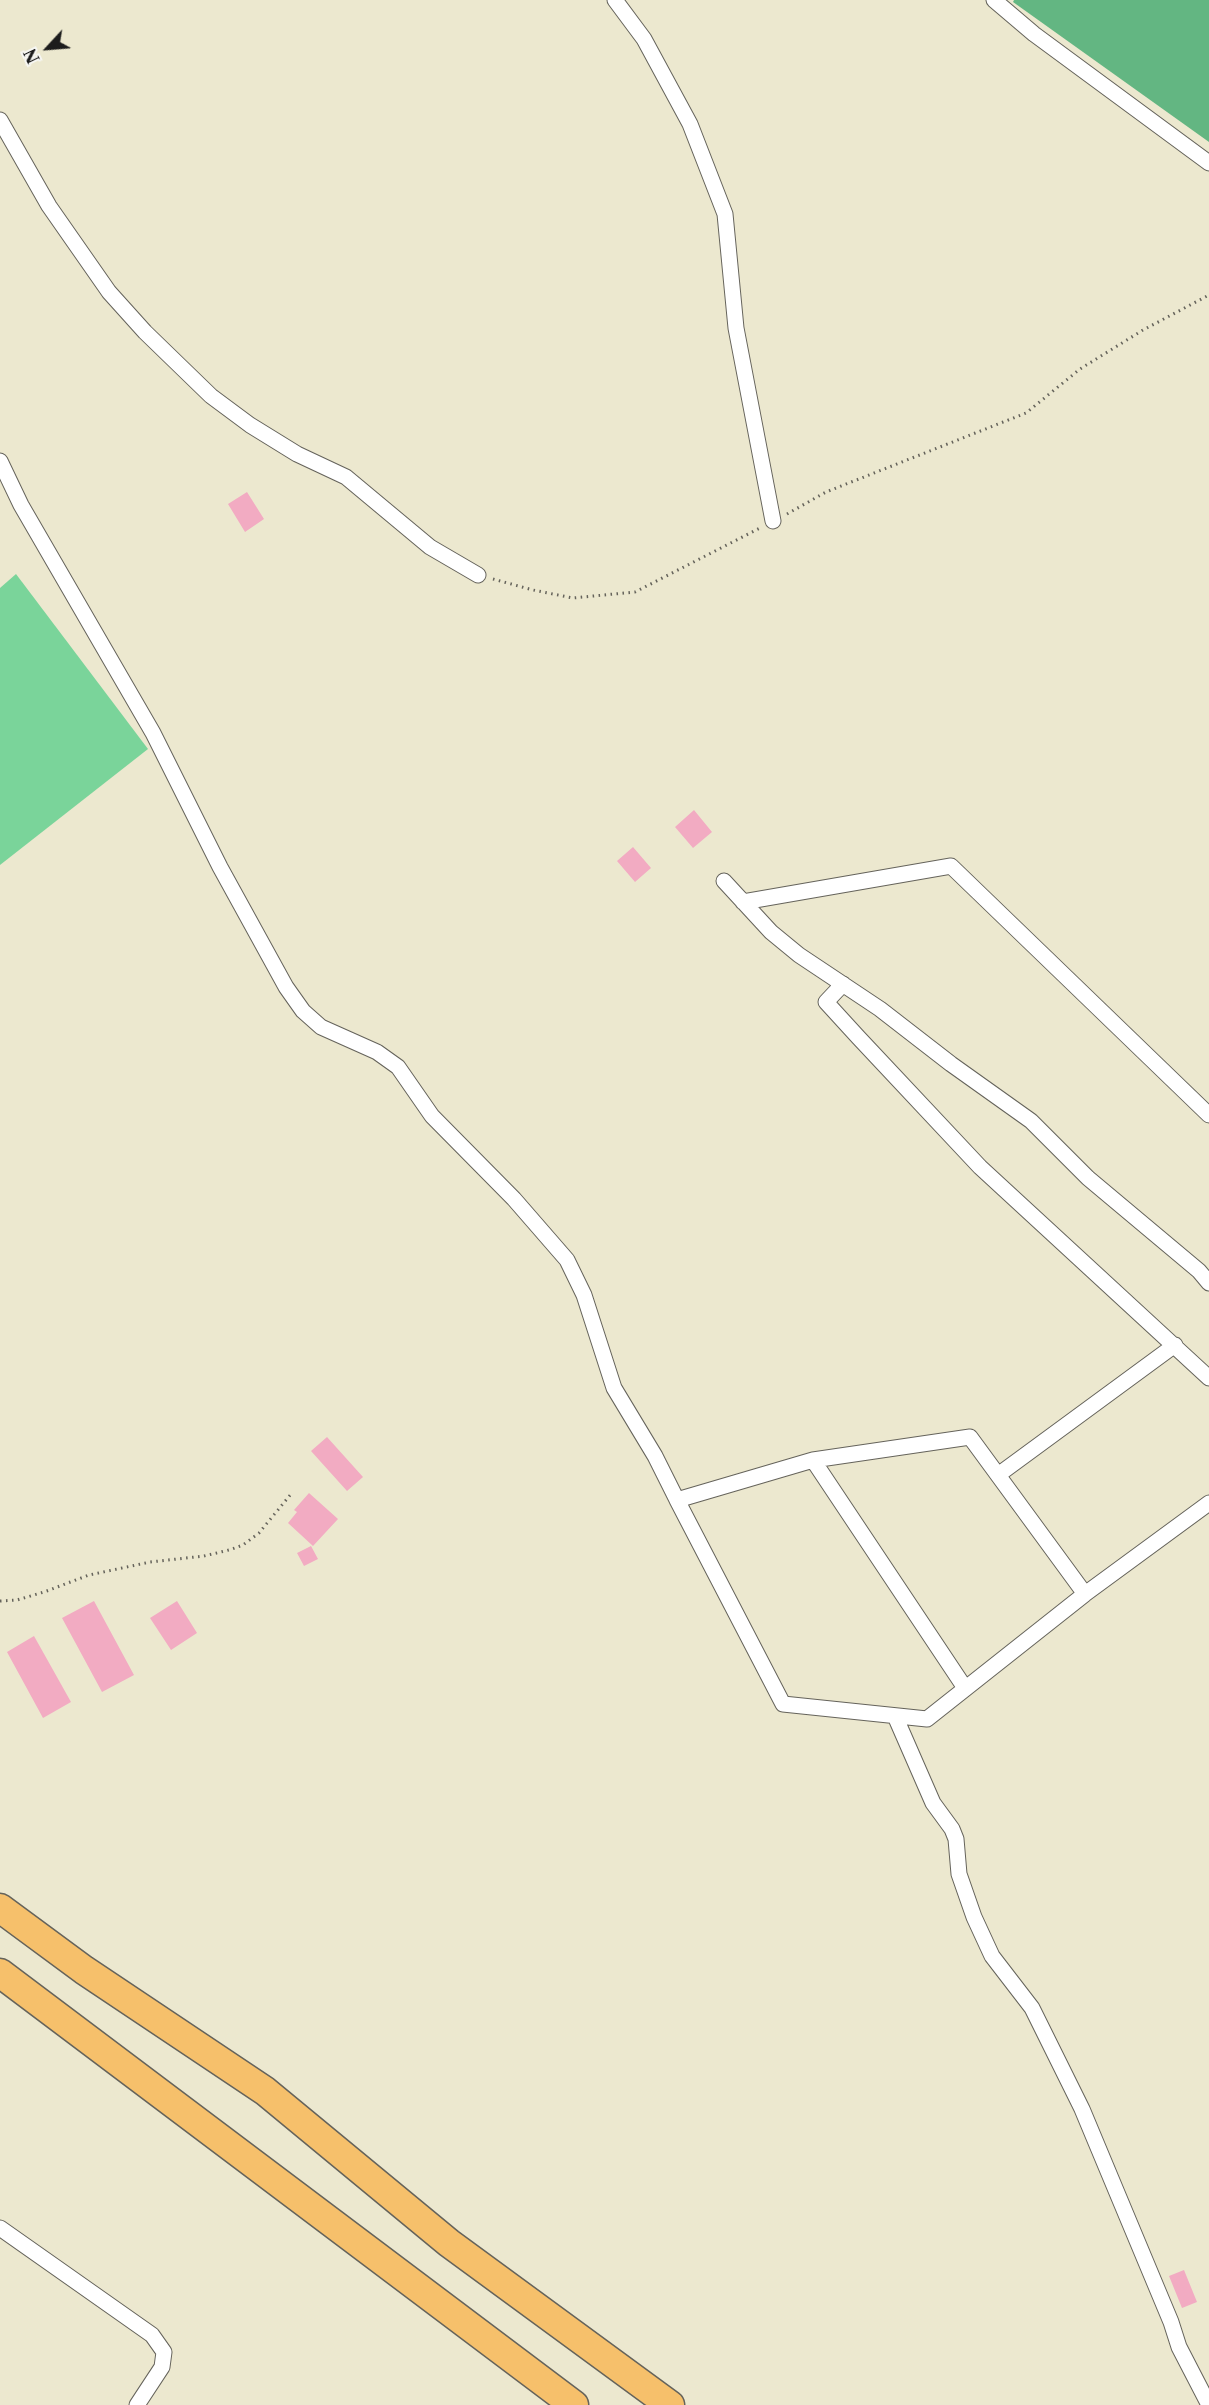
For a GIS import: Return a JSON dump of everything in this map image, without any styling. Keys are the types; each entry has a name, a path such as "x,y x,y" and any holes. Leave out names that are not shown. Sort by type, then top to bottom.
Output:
{"highway":[{"path":"0,1908 84,1970 265,2091 449,2243 670,2405"},
{"path":"0,1973 573,2405"}],"street":[{"path":"615,0 645,39 690,124 725,214 736,328 772,521"},
{"path":"994,0 1034,34 1209,164"},
{"path":"0,120 49,206 110,292 145,332 203,388 250,425 297,454 346,477 430,547 478,575"},
{"path":"0,461 21,505 153,733 220,867 286,987 303,1011 321,1027 377,1052 398,1067 432,1116 514,1199 567,1260 584,1295 614,1388 655,1456 783,1704 927,1719 1085,1594 1209,1503"},
{"path":"743,902 951,866 1209,1114"},
{"path":"724,881 771,932 800,955 1031,1121 1088,1179 1199,1271 1209,1283"},
{"path":"843,984 826,1002 858,1037 980,1167 1209,1378"},
{"path":"998,1475 1175,1345"},
{"path":"676,1500 813,1460 970,1437 1085,1594"},
{"path":"813,1460 964,1688"},
{"path":"895,1716 933,1803 952,1829 956,1839 959,1874 974,1917 992,1956 1032,2008 1082,2109 1172,2322 1179,2347 1209,2405"},
{"path":"0,2228 152,2335 164,2352 162,2367 137,2405"}],"path":[{"path":"478,575 532,590 573,598 635,592 826,492 1026,413 1080,369 1143,330 1209,295"},
{"path":"0,1601 17,1600 99,1572 150,1562 204,1556 243,1545 259,1533 291,1494"}],"green space":[{"path":"1014,0 1209,0 1209,142 1013,2"},
{"path":"16,574 148,749 0,865 0,588"}],"building":[{"path":"247,492 264,519 245,532 228,504"},
{"path":"694,810 712,832 693,848 675,827"},
{"path":"633,847 651,868 635,882 617,861"},
{"path":"327,1437 363,1477 347,1491 311,1451"},
{"path":"309,1493 338,1519 313,1546 288,1523 297,1512 294,1510"},
{"path":"311,1546 318,1559 304,1566 297,1553"},
{"path":"94,1601 134,1675 102,1692 62,1618"},
{"path":"177,1601 197,1633 171,1650 150,1618"},
{"path":"34,1636 71,1702 43,1718 7,1652"},
{"path":"1184,2270 1197,2302 1182,2308 1169,2276"}]}
